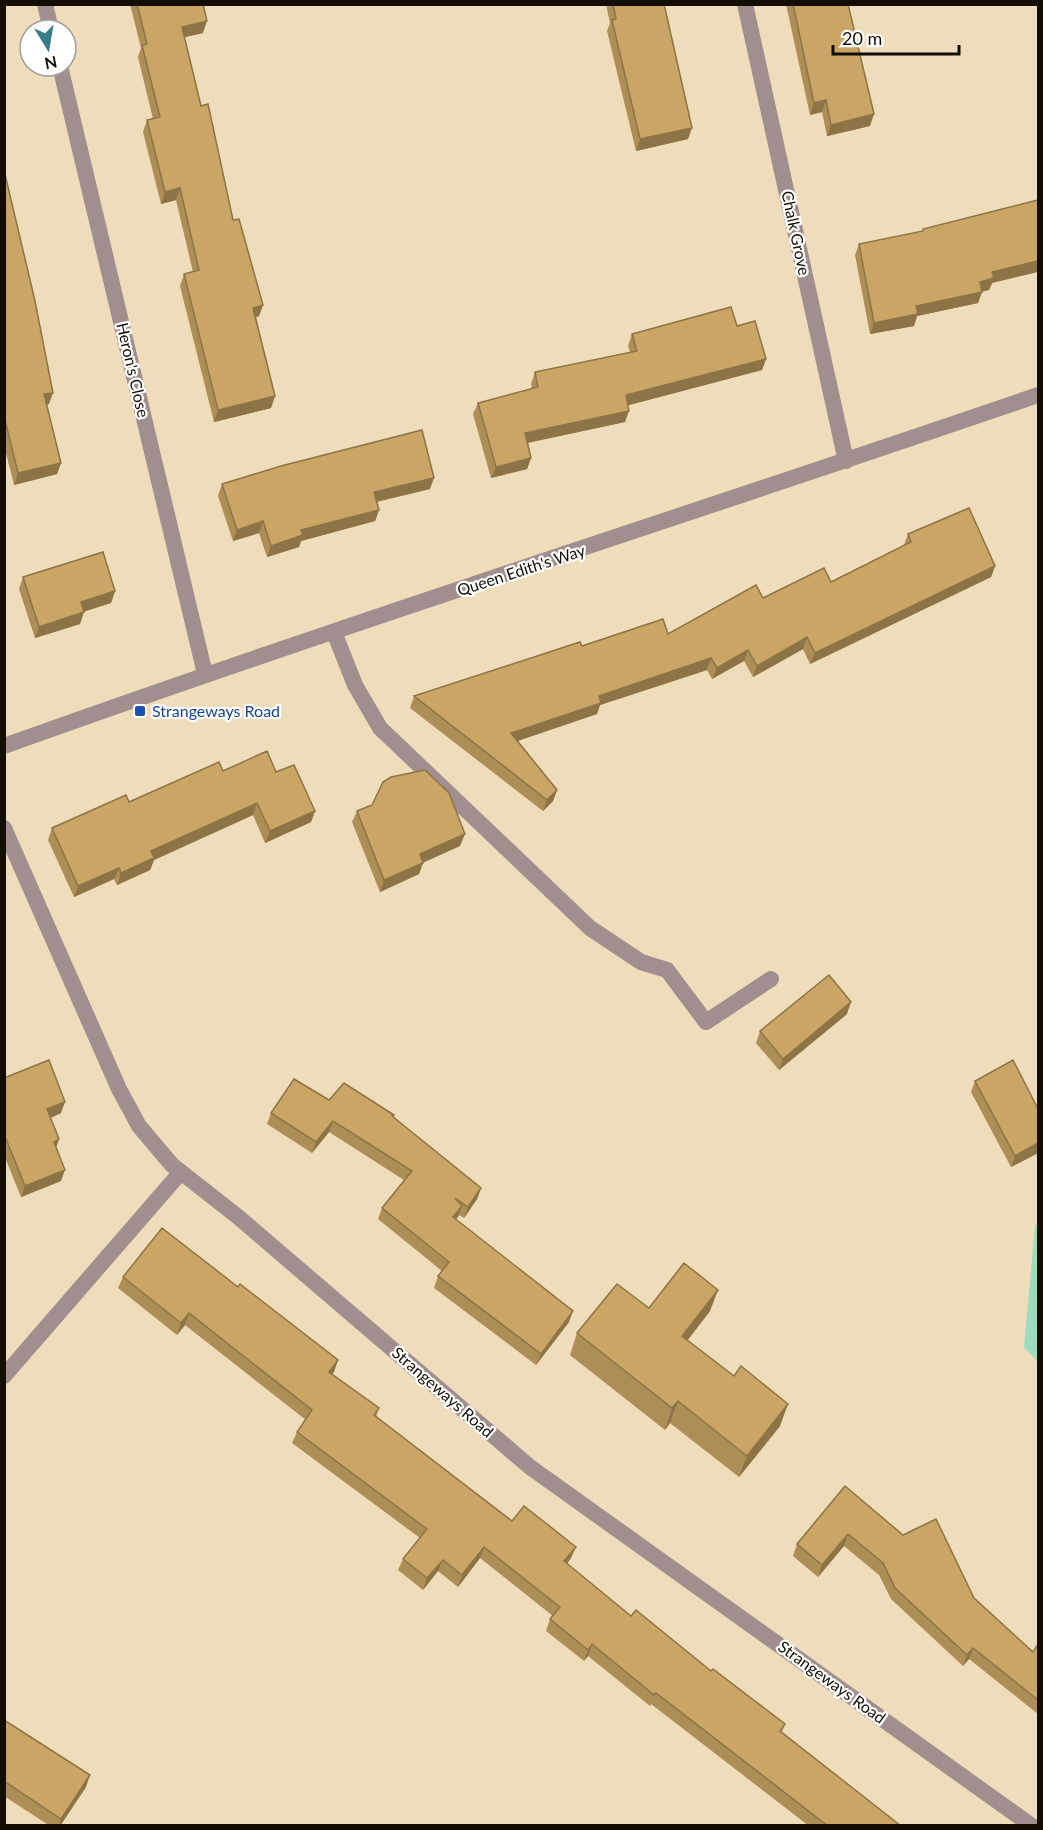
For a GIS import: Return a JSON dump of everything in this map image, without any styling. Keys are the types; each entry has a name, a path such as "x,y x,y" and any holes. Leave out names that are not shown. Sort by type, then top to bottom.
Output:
{"street":[{"name":"Chalk Grove","path":"745,4 846,461"},
{"name":"Heron's Close","path":"63,78 205,674"},
{"name":"Queen Edith's Way","path":"4,746 205,674 1038,395"},
{"path":"334,632 355,686 380,728 590,928 641,962 667,970 706,1022 771,979"},
{"name":"Strangeways Road","path":"4,828 119,1089 139,1126 181,1172 237,1216 530,1467 1032,1826"},
{"path":"4,1376 181,1172"}],"green space":[{"path":"1038,1223 1038,1362 1024,1347 1035,1226"}],"building":[{"path":"137,4 203,4 207,21 182,27 201,106 208,104 233,220 239,219 263,305 253,308 275,396 218,410 184,274 199,270 180,188 165,192 147,120 160,117 142,45 147,44"},
{"path":"613,4 664,4 692,128 640,139 612,20 616,19"},
{"path":"793,4 848,4 874,114 831,125 826,100 814,103"},
{"path":"4,170 35,301 53,393 44,394 61,463 18,473 4,416"},
{"path":"1038,200 1038,261 992,272 994,278 980,282 982,292 916,306 918,314 874,323 859,244 923,231 923,229"},
{"path":"731,307 737,326 755,321 766,359 626,395 629,411 525,433 531,458 496,467 478,403 538,387 535,372 637,351 632,334"},
{"path":"422,430 434,478 374,492 379,510 301,530 303,535 271,546 263,521 237,530 222,484 281,466"},
{"path":"969,508 995,566 815,653 807,637 757,666 748,650 717,668 711,658 599,696 601,703 511,733 557,790 547,800 414,696 580,642 582,646 663,619 668,634 756,585 763,598 824,568 831,582 911,542 908,534"},
{"path":"103,552 115,591 81,602 84,612 39,627 23,577"},
{"path":"267,751 276,772 294,765 315,811 270,831 257,803 151,851 154,858 121,873 119,868 78,886 52,828 126,795 129,802 219,762 223,771"},
{"path":"425,770 449,793 465,834 420,854 423,863 384,880 357,811 372,805 383,782 391,777"},
{"path":"829,975 851,1002 783,1059 760,1031"},
{"path":"49,1060 65,1102 47,1109 59,1139 54,1142 65,1170 25,1186 4,1134 4,1078"},
{"path":"1013,1060 1038,1109 1038,1143 1015,1156 975,1081"},
{"path":"294,1079 329,1100 344,1083 394,1115 392,1116 481,1188 468,1207 455,1198 462,1206 453,1217 573,1311 541,1354 438,1276 449,1262 382,1208 412,1171 333,1121 316,1142 271,1113"},
{"path":"162,1228 238,1287 240,1284 338,1360 329,1372 379,1408 374,1415 512,1521 524,1506 576,1547 564,1561 631,1616 636,1610 711,1671 713,1669 785,1724 780,1731 901,1826 828,1826 656,1693 654,1695 592,1644 588,1650 550,1619 560,1607 484,1547 462,1575 443,1560 427,1578 403,1559 427,1529 297,1432 312,1410 189,1313 181,1323 123,1277"},
{"path":"684,1263 718,1290 682,1336 734,1376 741,1366 788,1404 747,1456 678,1401 672,1408 577,1333 617,1284 649,1308"},
{"path":"845,1486 903,1535 936,1519 974,1598 1033,1652 1038,1644 1038,1700 973,1648 967,1655 895,1588 883,1563 848,1534 822,1565 797,1544"},
{"path":"4,1720 90,1775 61,1819 4,1781"}],"place":[{"name":"Strangeways Road","path":"140,711"}]}
